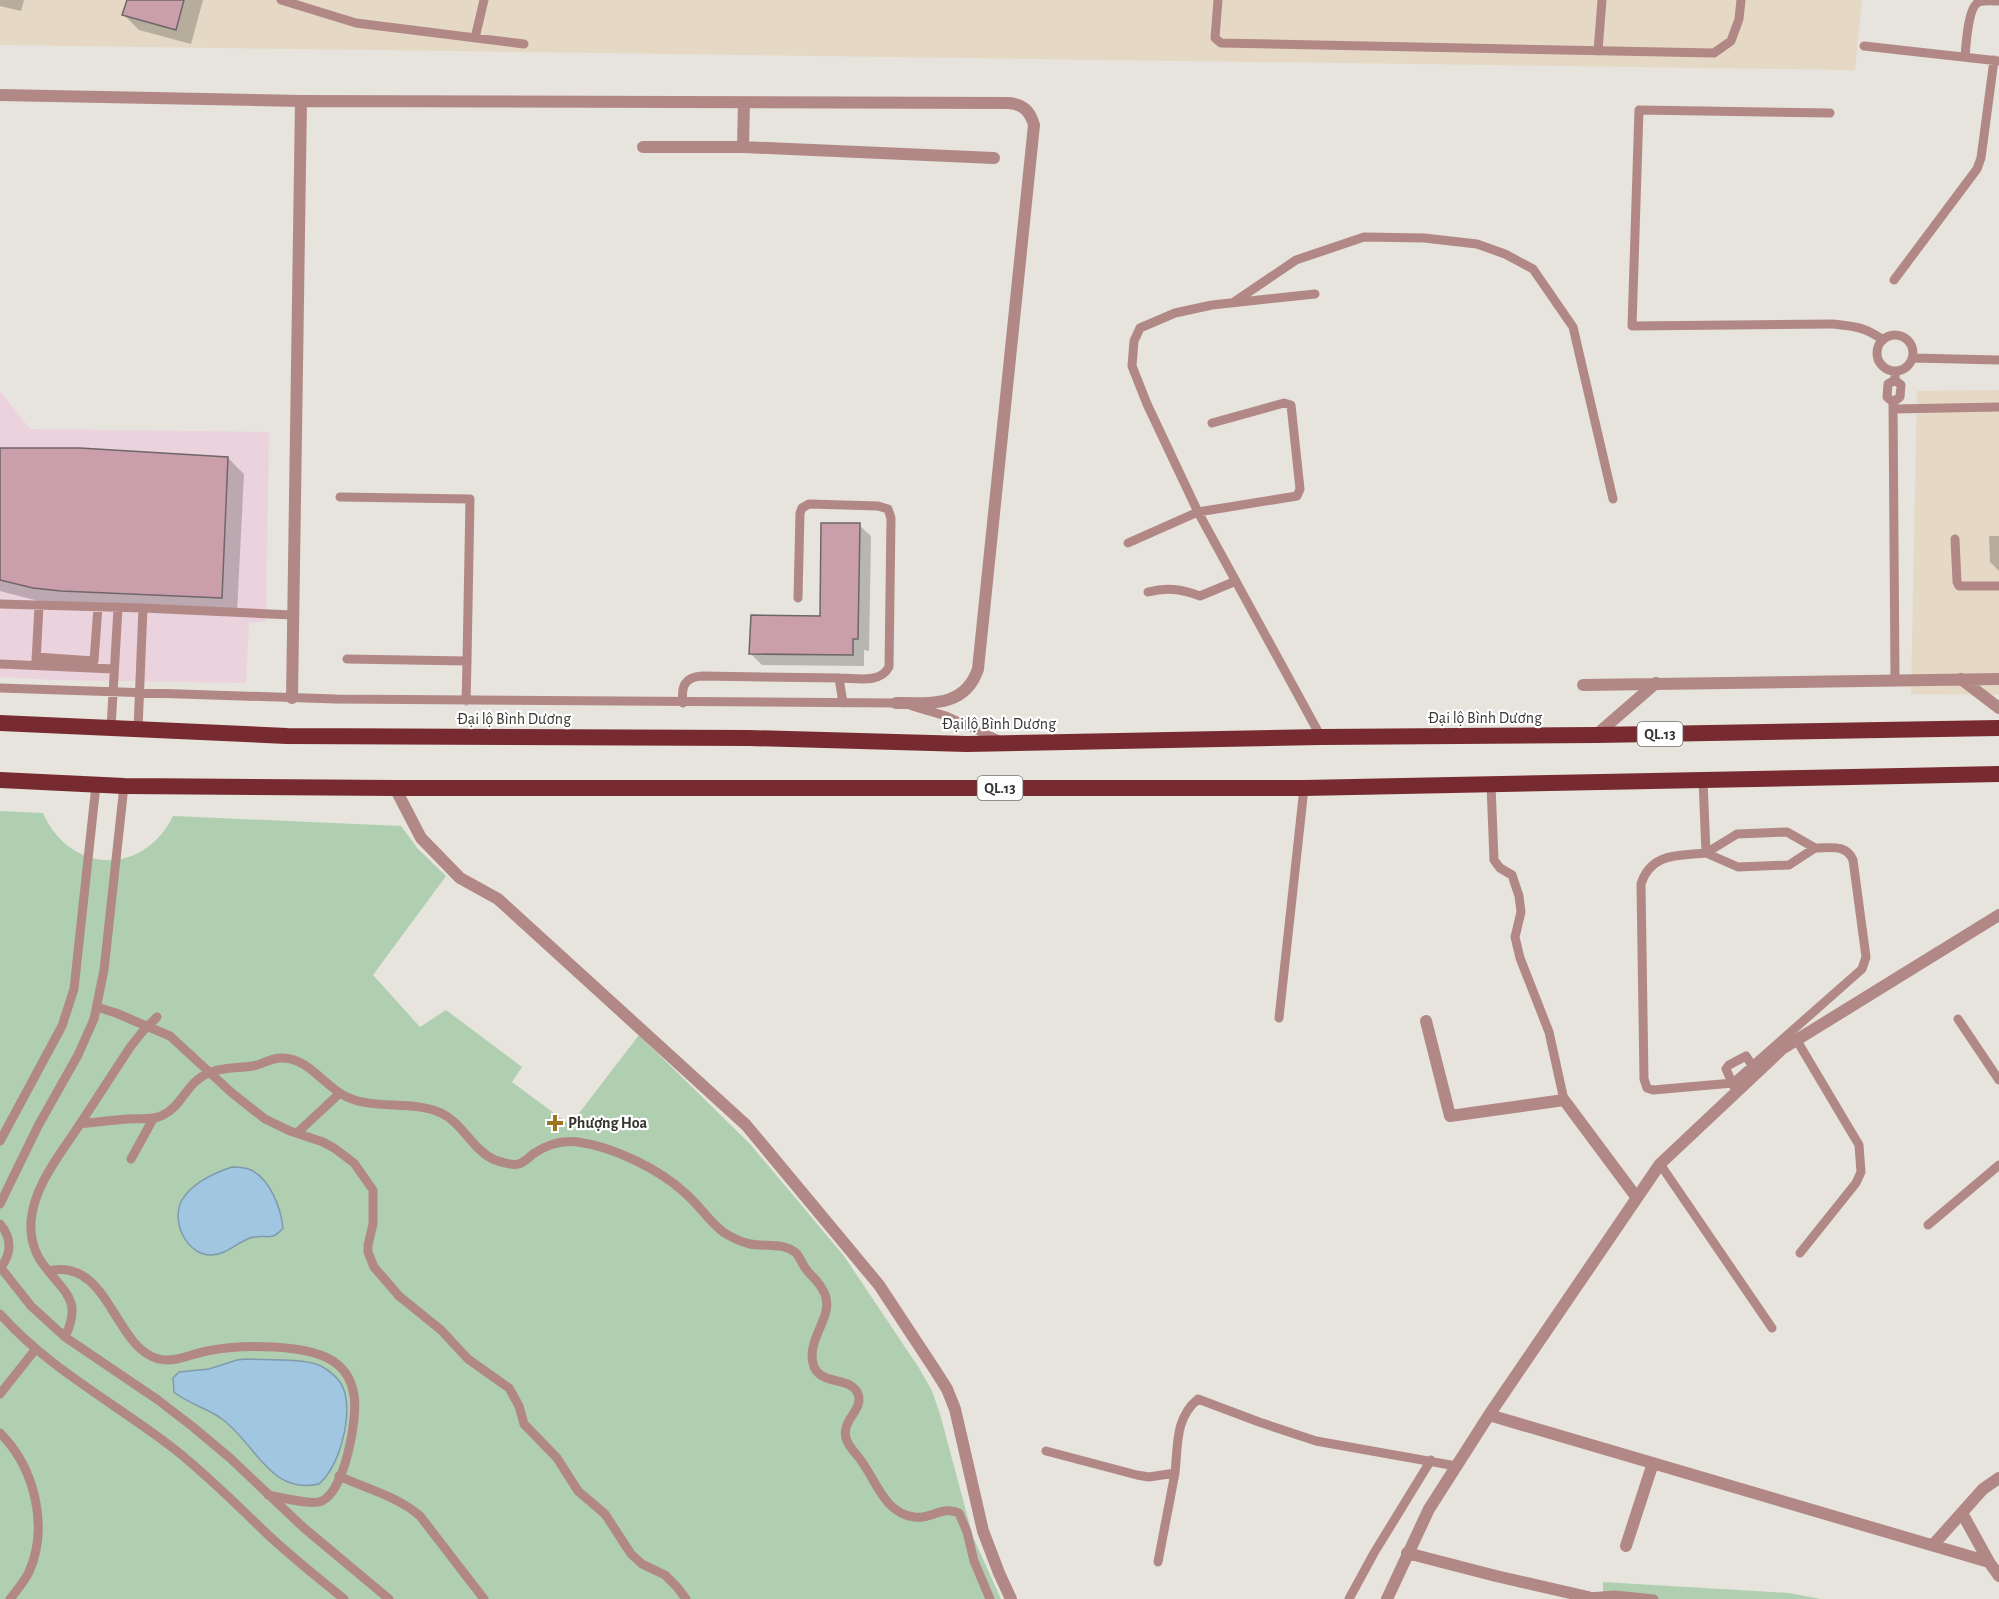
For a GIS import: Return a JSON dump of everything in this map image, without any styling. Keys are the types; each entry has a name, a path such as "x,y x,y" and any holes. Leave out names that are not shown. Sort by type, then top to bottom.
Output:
{"highway":[{"name":"Đại lộ Bình Dương","path":"0,723 287,736 749,738 955,743 1999,728"},
{"name":"QL.13","path":"0,780 124,786 394,788 1304,788 1999,774"}],"street":[{"path":"0,95 301,100 1018,103 1032,116 1034,125 978,669 967,688 949,700 935,703 898,703"},
{"path":"292,698 301,100"},
{"path":"743,147 744,102"},
{"path":"643,147 743,147 994,158"},
{"path":"1583,685 1999,679"},
{"path":"1961,680 1999,708"},
{"path":"1596,735 1656,683"},
{"path":"394,788 421,837 460,878 498,899 746,1125 879,1285 941,1380 955,1409 983,1530 1011,1599"},
{"path":"1387,1599 1429,1509 1489,1415 1660,1164 1734,1087 1782,1049 1999,915"},
{"path":"1425,1021 1450,1116 1564,1100 1637,1198"},
{"path":"1489,1415 1989,1562"},
{"path":"1626,1546 1653,1463"},
{"path":"1933,1545 1983,1489 1999,1478"},
{"path":"1962,1513 1999,1576"},
{"path":"1407,1553 1588,1598"}],"lane":[{"path":"281,0 356,23 524,44"},
{"path":"475,38 484,0"},
{"path":"1218,0 1215,38 1221,43 1714,52 1731,41 1739,19 1741,0"},
{"path":"1598,51 1602,0"},
{"path":"1965,57 1974,6 1979,2 1999,1"},
{"path":"1864,46 1996,60 1981,158 1977,169 1893,280"},
{"path":"1830,113 1639,110 1632,326 1832,324 1870,331 1883,340"},
{"path":"1232,303 1296,260 1364,237 1424,238 1477,244 1505,254 1533,269 1573,327 1613,500"},
{"path":"1315,294 1212,305 1174,313 1140,328 1134,341 1132,366 1147,404 1198,512 1321,737"},
{"path":"1895,376 1880,363 1877,351 1883,340 1893,336 1904,338 1912,347 1912,358 1906,368 1888,384 1887,397 1893,405 1895,679"},
{"path":"1912,358 1999,360"},
{"path":"1128,543 1198,512 1296,496 1300,489 1291,405 1284,403 1212,423"},
{"path":"1893,405 1999,407"},
{"path":"340,497 470,499 466,701"},
{"path":"683,703 681,691 683,684 695,676 875,678 886,674 890,667 891,518 888,509 878,506 809,504 802,508 798,598"},
{"path":"1956,539 1956,582 1959,586 1999,586"},
{"path":"1148,592 1162,588 1182,589 1200,596 1236,581"},
{"path":"0,604 292,615"},
{"path":"36,662 39,606"},
{"path":"0,664 94,661 98,607"},
{"path":"111,728 118,608"},
{"path":"138,729 143,608"},
{"path":"347,659 466,661"},
{"path":"36,662 114,669"},
{"path":"839,678 843,703"},
{"path":"0,688 292,698 466,701 898,703 946,716 974,730 1011,743"},
{"path":"1703,780 1706,853"},
{"path":"0,1141 62,1026 74,988 96,785"},
{"path":"1491,785 1494,860 1500,868 1512,875 1520,896 1521,912 1515,937 1520,958 1549,1032 1564,1100"},
{"path":"0,1204 38,1126 82,1046 97,1007 104,970 124,786"},
{"path":"1279,1018 1304,788"},
{"path":"1787,832 1815,848 1843,849 1854,860 1865,946 1865,964 1862,969 1755,1069 1749,1058 1745,1056 1727,1066 1726,1069 1734,1087 1653,1090 1647,1088 1644,1083 1642,879 1660,859 1706,853 1737,834 1787,832"},
{"path":"1706,853 1738,867 1788,865 1815,848"},
{"path":"97,1007 148,1025 180,1044 266,1119 276,1125 323,1142 340,1151 354,1163 373,1190 374,1203 368,1252 374,1267 413,1309 441,1330 468,1359 509,1388 519,1406 524,1424 557,1458 578,1491 605,1514 631,1554 642,1564 665,1575 686,1599"},
{"path":"64,1337 71,1319 70,1301 61,1283 48,1271 36,1252 31,1229 37,1197 45,1179 136,1038 157,1017"},
{"path":"1958,1019 1999,1080"},
{"path":"1796,1039 1859,1146 1861,1172 1856,1184 1800,1253"},
{"path":"80,1124 153,1119 173,1109 194,1083 210,1072 230,1066 254,1066 269,1060 287,1058 308,1067 340,1093 359,1101 438,1111 446,1115 490,1158 509,1164 519,1164 539,1150 561,1142 582,1143 603,1148 647,1166 666,1177 683,1191 723,1232 751,1244 778,1245 796,1253 826,1297 826,1312 812,1354 815,1368 825,1378 850,1385 858,1393 858,1405 845,1427 847,1442 884,1498 897,1511 913,1517 928,1516 948,1509 959,1513 967,1532 974,1561 990,1599"},
{"path":"297,1133 340,1093"},
{"path":"131,1158 153,1119"},
{"path":"1660,1164 1772,1328"},
{"path":"1928,1225 1999,1165"},
{"path":"0,1224 9,1237 10,1246 6,1261 0,1268 31,1306 64,1337 167,1407 230,1458 304,1528 389,1599"},
{"path":"48,1271 61,1270 78,1274 92,1283 137,1347 159,1360 179,1359 220,1349 264,1346 325,1357 336,1363 349,1379 354,1397 354,1419 349,1451 339,1476 328,1496 320,1502 268,1495"},
{"path":"0,1314 35,1350 175,1450 211,1480 285,1550 344,1599"},
{"path":"0,1394 35,1350"},
{"path":"1158,1562 1175,1473 1180,1427 1188,1408 1198,1399 1316,1441 1456,1466"},
{"path":"0,1433 18,1455 26,1471 36,1505 38,1535 33,1561 25,1579 10,1599"},
{"path":"1046,1451 1137,1475 1149,1477 1175,1473"},
{"path":"1349,1599 1374,1553 1431,1460"},
{"path":"339,1476 411,1508 420,1516 484,1599"},
{"path":"1588,1598 1615,1595 1654,1599"}],"shaded area":[{"path":"0,0 1862,0 1855,70 0,45"},
{"path":"1999,390 1999,695 1911,694 1917,391"},
{"path":"0,391 30,429 269,432 266,621 249,623 246,683 0,677"}],"green space":[{"path":"0,811 43,813 55,833 70,848 88,857 107,860 126,858 144,850 160,836 173,816 401,826 418,849 446,876 373,975 420,1027 446,1010 522,1067 512,1082 570,1125 639,1035 750,1144 844,1256 932,1391 973,1537 1001,1599 0,1599"},
{"path":"1603,1582 1789,1593 1821,1599 1603,1599"}],"water":[{"path":"232,1167 249,1169 264,1180 277,1203 283,1228 275,1235 245,1240 223,1253 203,1254 188,1244 183,1236 178,1218 179,1208 186,1194 197,1184"},
{"path":"246,1359 314,1363 329,1371 341,1384 346,1404 345,1429 333,1466 319,1484 302,1485 288,1482 276,1475 222,1419 174,1392 173,1378 179,1372 209,1369"}],"building":[{"path":"127,0 184,0 176,30 122,15"},
{"path":"0,448 80,448 228,457 222,598 61,591 33,588 0,580"},
{"path":"821,523 860,523 858,639 853,639 853,655 749,654 751,615 820,616"}],"place":[{"name":"Phượng Hoa","path":"555,1123"}]}
